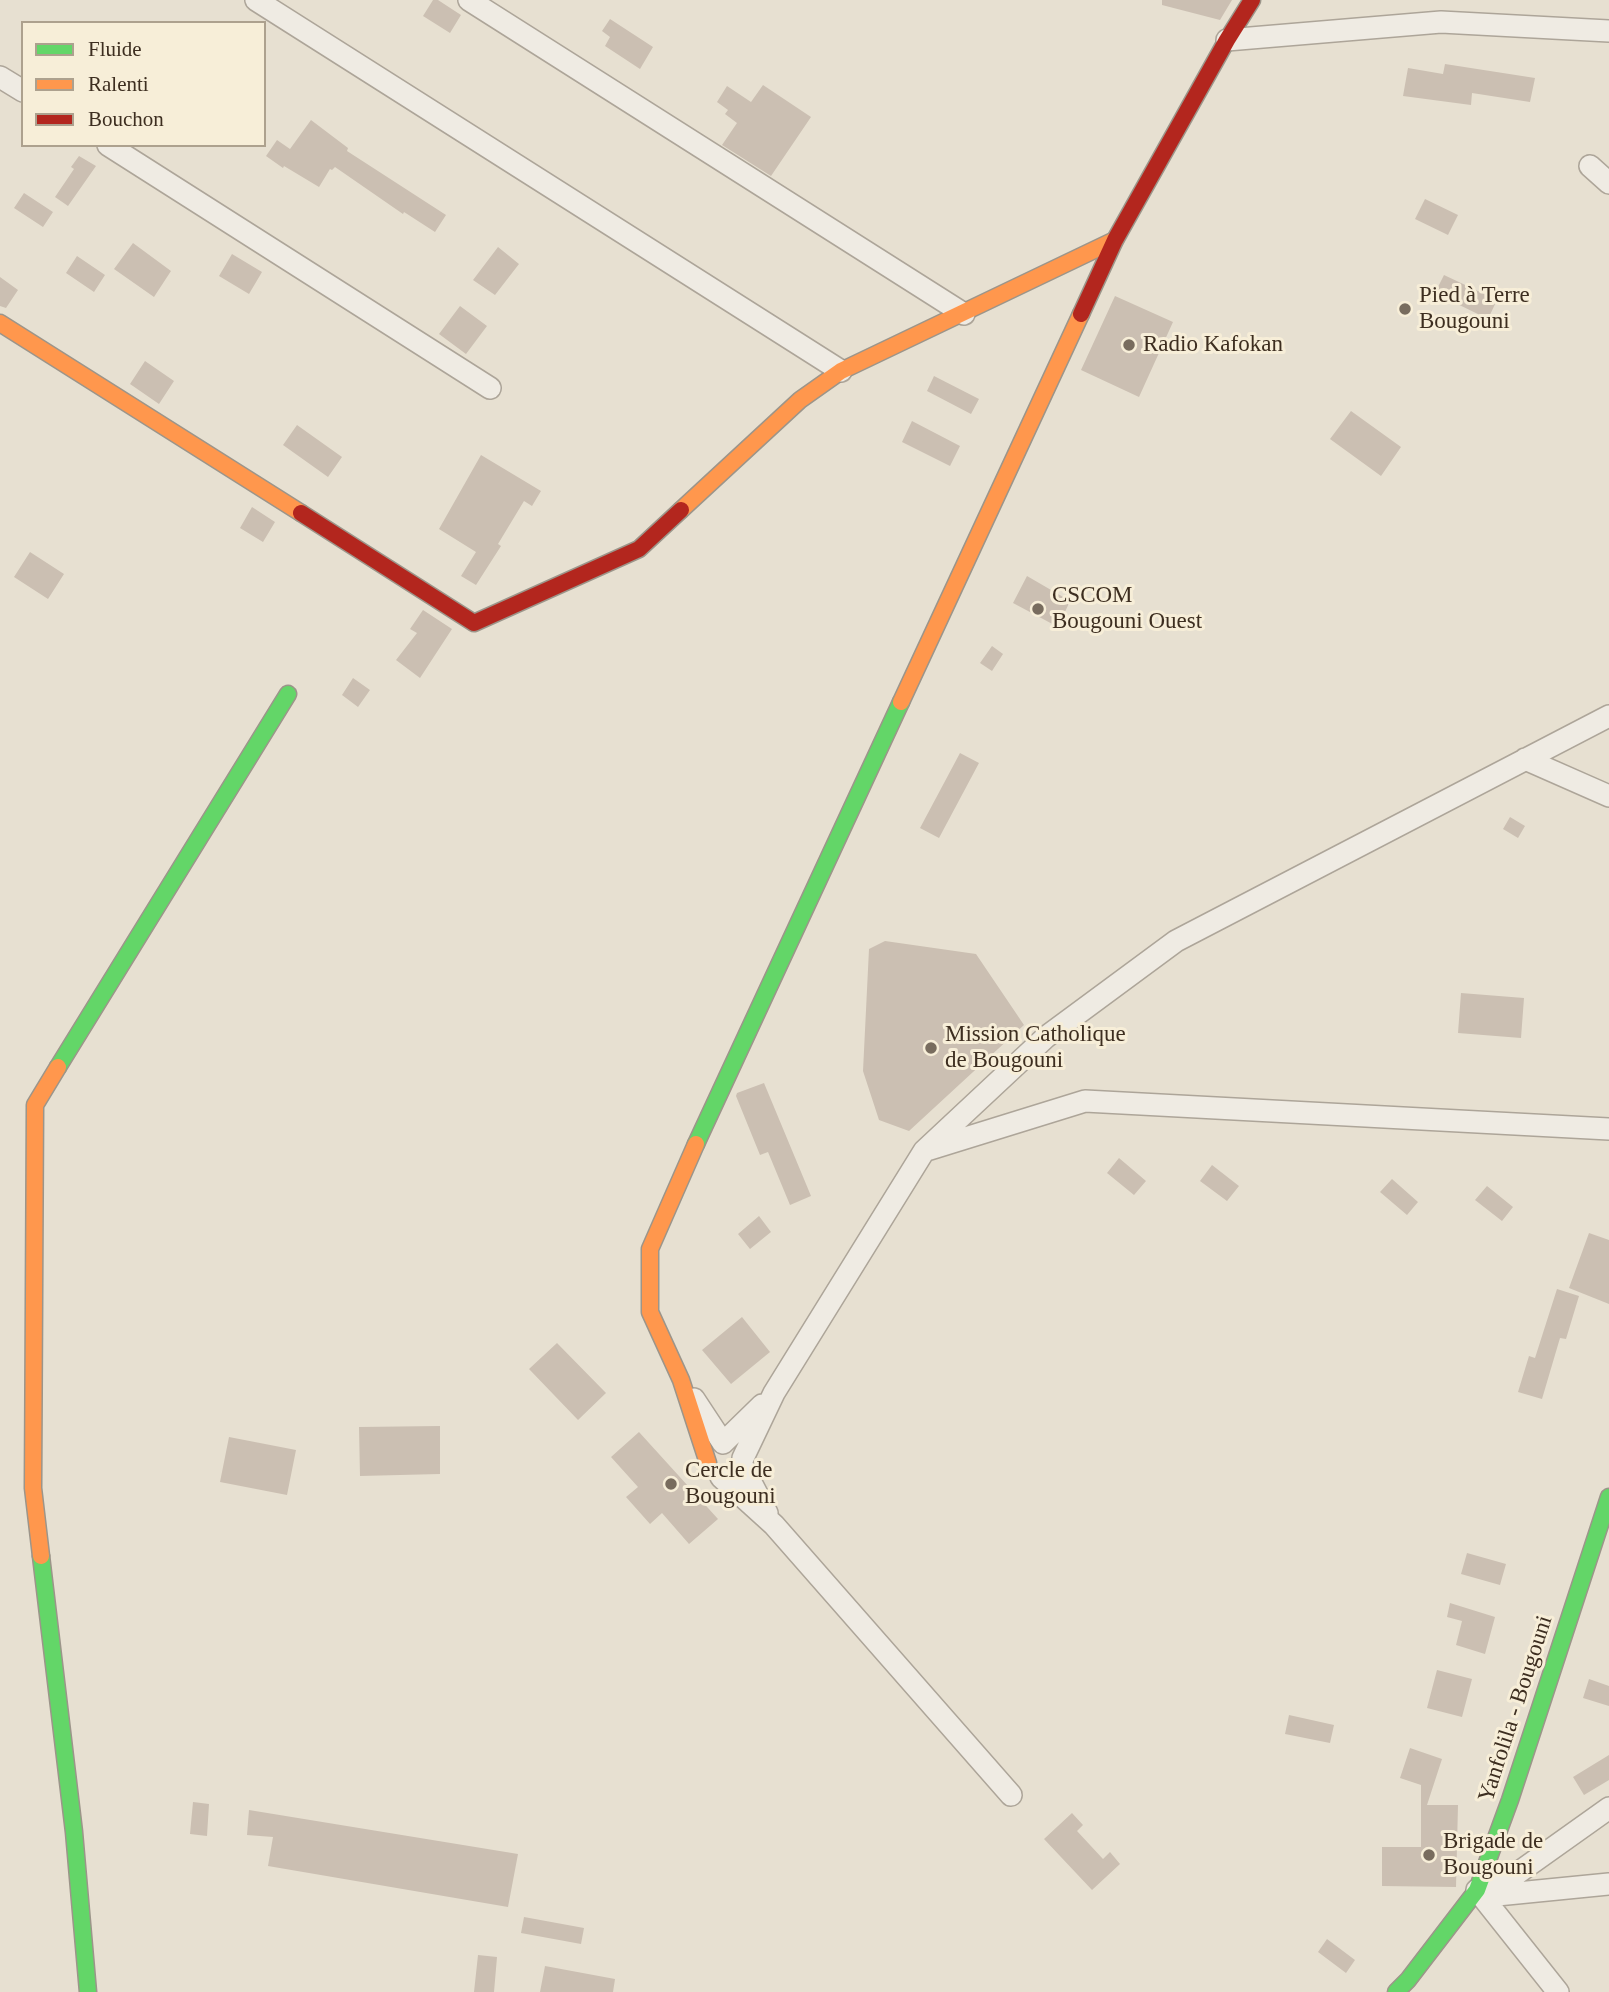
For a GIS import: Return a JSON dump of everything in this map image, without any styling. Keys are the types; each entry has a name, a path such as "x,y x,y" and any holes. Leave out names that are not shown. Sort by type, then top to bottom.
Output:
{"street":[{"path":"256,0 841,371"},
{"path":"469,0 964,314"},
{"path":"1011,1795 774,1525 715,1470 681,1380 650,1312 650,1249 678,1182 1115,240 1252,0"},
{"path":"1227,40 1441,22 1609,31"},
{"path":"0,76 21,90"},
{"path":"111,147 490,387"},
{"path":"1590,166 1609,183"},
{"path":"0,323 474,623 639,549 800,400 841,371 1115,240"},
{"path":"88,1992 75,1832 33,1488 35,1105 288,694"},
{"path":"715,1470 734,1476 774,1393 924,1151 1046,1037 1176,941 1609,716"},
{"path":"1525,760 1609,796"},
{"path":"924,1151 1085,1101 1609,1129"},
{"path":"681,1380 723,1443 736,1447 774,1525"},
{"path":"715,1470 712,1450 723,1443 774,1393"},
{"name":"Yanfolila - Bougouni","path":"1396,1992 1480,1894 1605,1524 1609,1497"},
{"path":"1480,1894 1609,1808"},
{"path":"1480,1894 1609,1884"},
{"path":"1480,1894 1558,1992"}],"building":[{"path":"433,0 438,0 461,15 450,33 423,16"},
{"path":"1162,0 1232,0 1220,20 1162,5"},
{"path":"610,19 653,47 640,69 605,46 610,37 602,31"},
{"path":"1445,64 1535,78 1530,102 1472,93 1471,105 1403,96 1408,68 1443,74"},
{"path":"763,85 811,117 771,176 722,145 737,123 725,114 728,110 717,102 727,86 751,102"},
{"path":"311,120 348,148 347,151 446,215 435,232 404,212 403,214 335,167 330,169 319,187 266,156 277,140 290,149"},
{"path":"79,156 96,166 68,206 55,197 74,169 71,167"},
{"path":"24,193 53,212 43,227 14,208"},
{"path":"1425,199 1458,215 1448,235 1415,219"},
{"path":"133,243 171,271 154,297 114,269"},
{"path":"498,247 519,264 495,295 473,280"},
{"path":"232,254 262,272 249,294 219,276"},
{"path":"77,256 105,275 94,292 66,273"},
{"path":"1444,275 1497,300 1488,319 1435,293"},
{"path":"0,277 18,290 6,308 0,306"},
{"path":"1115,296 1173,322 1139,397 1081,370"},
{"path":"460,306 487,326 466,354 439,334"},
{"path":"145,361 174,381 159,404 130,384"},
{"path":"934,376 979,399 971,414 927,391"},
{"path":"1351,411 1401,447 1381,476 1330,439"},
{"path":"912,421 960,446 950,466 902,442"},
{"path":"297,425 342,457 328,477 283,445"},
{"path":"481,455 541,491 532,506 524,501 498,544 501,546 476,585 461,576 476,552 439,529"},
{"path":"252,507 275,522 263,542 240,528"},
{"path":"30,552 64,574 48,599 14,577"},
{"path":"1027,576 1070,601 1058,627 1013,603"},
{"path":"423,610 452,629 420,678 396,660 417,633 410,629"},
{"path":"992,646 1003,654 992,671 980,663"},
{"path":"353,678 370,690 358,707 342,695"},
{"path":"960,753 979,763 939,838 920,828"},
{"path":"1510,817 1525,826 1518,838 1503,829"},
{"name":"Mission Catholique de Bougouni","path":"885,941 976,954 1024,1025 909,1131 879,1120 863,1071 869,949"},
{"path":"1461,993 1524,998 1521,1038 1458,1033"},
{"path":"764,1083 811,1196 790,1205 768,1152 760,1155 736,1096 737,1093"},
{"path":"1119,1158 1146,1181 1134,1195 1107,1173"},
{"path":"1212,1165 1239,1186 1227,1201 1200,1181"},
{"path":"1392,1179 1418,1202 1407,1215 1380,1192"},
{"path":"1487,1186 1513,1207 1502,1221 1475,1200"},
{"path":"759,1216 771,1232 750,1249 738,1234"},
{"path":"1589,1233 1609,1240 1609,1304 1569,1288"},
{"path":"1557,1289 1579,1296 1566,1339 1560,1338 1542,1399 1518,1392 1529,1356 1535,1358"},
{"path":"742,1317 770,1352 731,1384 702,1350"},
{"path":"557,1343 606,1393 578,1420 529,1369"},
{"path":"440,1426 440,1474 360,1476 359,1427"},
{"path":"639,1432 718,1519 689,1544 662,1513 650,1524 626,1497 638,1487 611,1457"},
{"path":"229,1437 296,1450 287,1495 220,1482"},
{"path":"1467,1553 1506,1564 1500,1585 1461,1574"},
{"path":"1450,1603 1495,1617 1485,1654 1456,1645 1462,1621 1447,1617"},
{"path":"1437,1670 1472,1679 1462,1717 1427,1708"},
{"path":"1589,1679 1609,1686 1609,1706 1583,1698"},
{"path":"1289,1715 1334,1725 1330,1743 1285,1734"},
{"path":"1410,1748 1442,1759 1427,1805 1458,1805 1456,1887 1382,1886 1382,1847 1421,1847 1421,1785 1400,1778"},
{"path":"1609,1755 1609,1780 1584,1795 1573,1777"},
{"path":"193,1802 209,1804 207,1836 190,1834"},
{"path":"249,1810 518,1854 508,1907 268,1866 273,1837 247,1835"},
{"path":"1072,1813 1083,1825 1077,1831 1103,1859 1110,1852 1120,1864 1092,1890 1044,1839"},
{"path":"524,1917 584,1928 581,1944 521,1933"},
{"path":"1327,1939 1355,1960 1346,1973 1318,1952"},
{"path":"478,1955 497,1957 494,1992 474,1992"},
{"path":"545,1966 615,1979 613,1992 540,1992"}],"traffic: fast":[{"path":"58,1067 288,694"},
{"path":"696,1144 901,702"},
{"path":"1396,1992 1477,1890 1510,1800 1609,1497"},
{"path":"41,1556 74,1832 88,1992"}],"traffic: slow":[{"path":"681,510 800,400 841,371 1115,240"},
{"path":"901,702 1081,314"},
{"path":"0,323 301,513"},
{"path":"41,1556 33,1488 35,1105 58,1067"},
{"path":"696,1144 650,1249 650,1312 681,1380 708,1463"}],"traffic: jam":[{"path":"1081,314 1115,240 1252,0"},
{"path":"301,513 474,623 639,549 681,510"}],"place":[{"name":"Pied à Terre Bougouni","path":"1405,309"},
{"name":"Radio Kafokan","path":"1129,345"},
{"name":"CSCOM Bougouni Ouest","path":"1038,609"},
{"name":"Mission Catholique de Bougouni","path":"931,1048"},
{"name":"Cercle de Bougouni","path":"671,1484"},
{"name":"Brigade de Bougouni","path":"1429,1855"}]}
